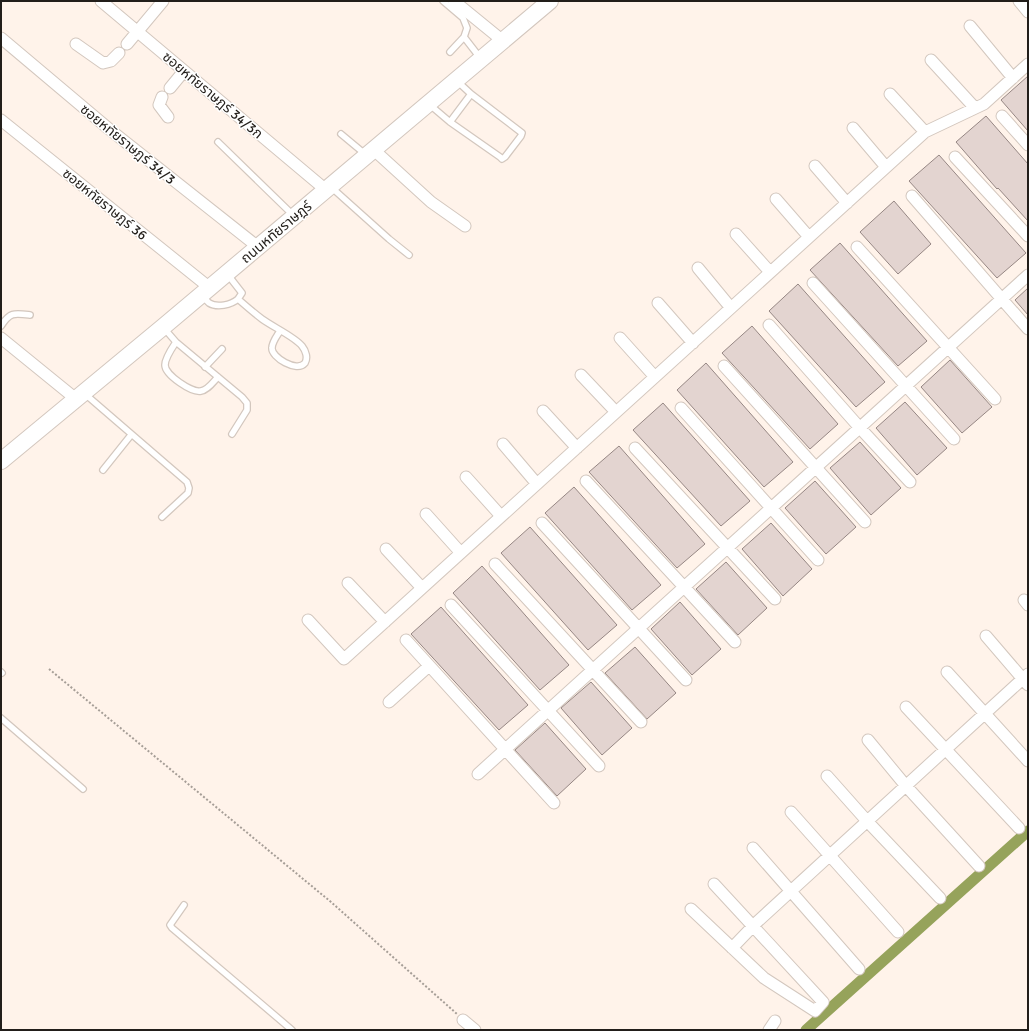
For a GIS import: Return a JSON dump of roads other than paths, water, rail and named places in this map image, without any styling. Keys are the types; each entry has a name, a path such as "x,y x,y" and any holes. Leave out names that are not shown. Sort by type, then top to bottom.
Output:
{"main road":[{"name":"ถนนหทัยราษฎร์","path":"1,461 163,327 550,1"}],"street":[{"name":"ซอยหทัยราษฎร์ 34/3ก","path":"100,1 328,188"},
{"path":"127,44 163,1"},
{"path":"454,1 503,41"},
{"path":"1019,1 1028,12"},
{"path":"970,26 1013,78"},
{"name":"ซอยหทัยราษฎร์ 34/3","path":"1,38 109,129 258,247"},
{"path":"76,44 103,63 111,61 119,53"},
{"path":"931,60 975,108"},
{"path":"308,620 344,659 925,132 984,104 1028,64"},
{"path":"170,88 184,71"},
{"path":"890,94 925,132"},
{"path":"162,97 159,105 168,117"},
{"path":"1002,116 1028,145"},
{"name":"ซอยหทัยราษฎร์ 36","path":"1,120 205,291"},
{"path":"853,128 886,167"},
{"path":"370,153 431,202 465,226"},
{"path":"956,157 1028,236"},
{"path":"815,166 847,203"},
{"path":"912,196 1001,300 1028,329"},
{"path":"776,199 809,237"},
{"path":"736,234 770,272"},
{"path":"857,247 996,399"},
{"path":"698,268 731,308"},
{"path":"478,774 1028,275"},
{"path":"813,283 954,439"},
{"path":"658,303 692,343"},
{"path":"769,325 910,482"},
{"path":"1,338 79,396"},
{"path":"620,338 655,377"},
{"path":"724,366 865,522"},
{"path":"581,375 616,412"},
{"path":"680,408 770,509 818,560"},
{"path":"543,410 577,448"},
{"path":"503,444 537,484"},
{"path":"635,448 775,599"},
{"path":"466,478 501,516"},
{"path":"586,482 735,642"},
{"path":"426,514 461,552"},
{"path":"542,523 686,680"},
{"path":"386,549 422,588"},
{"path":"495,564 641,722"},
{"path":"348,583 385,622"},
{"path":"451,605 599,766"},
{"path":"732,948 752,927 829,855 984,714 1026,679 986,636"},
{"path":"406,640 554,803"},
{"path":"389,702 428,666"},
{"path":"947,672 1028,761"},
{"path":"906,707 1019,828"},
{"path":"868,740 906,786 979,866"},
{"path":"827,776 867,821 940,898"},
{"path":"791,812 898,932"},
{"path":"753,848 859,969"},
{"path":"691,909 764,978 815,1011 823,1002 752,927 714,884"},
{"path":"464,1020 475,1030"}],"lane":[{"path":"443,1 463,18 467,28 464,37 450,52"},
{"path":"464,37 481,59"},
{"path":"428,104 450,122 502,159 522,133 471,94 456,80"},
{"path":"450,122 471,94"},
{"path":"341,134 370,153"},
{"path":"218,142 294,217"},
{"path":"328,188 409,255"},
{"path":"205,291 210,304 231,304 238,299 242,293 227,273"},
{"path":"238,299 261,319 297,340 306,353 306,361 304,365 299,368 292,366 273,352 272,346 280,331"},
{"path":"1,326 6,318 11,314 30,315"},
{"path":"163,327 176,342 242,397 247,403 247,410 232,434"},
{"path":"176,342 165,361 165,366 170,375 192,390 198,391 206,390 218,377"},
{"path":"205,367 222,349"},
{"path":"79,396 131,435 187,482 189,488 188,493 162,518"},
{"path":"103,470 131,435"},
{"path":"1,718 83,789"},
{"path":"184,905 170,925 172,928 292,1030"}],"waterway":[{"path":"806,1030 1028,831"}]}
